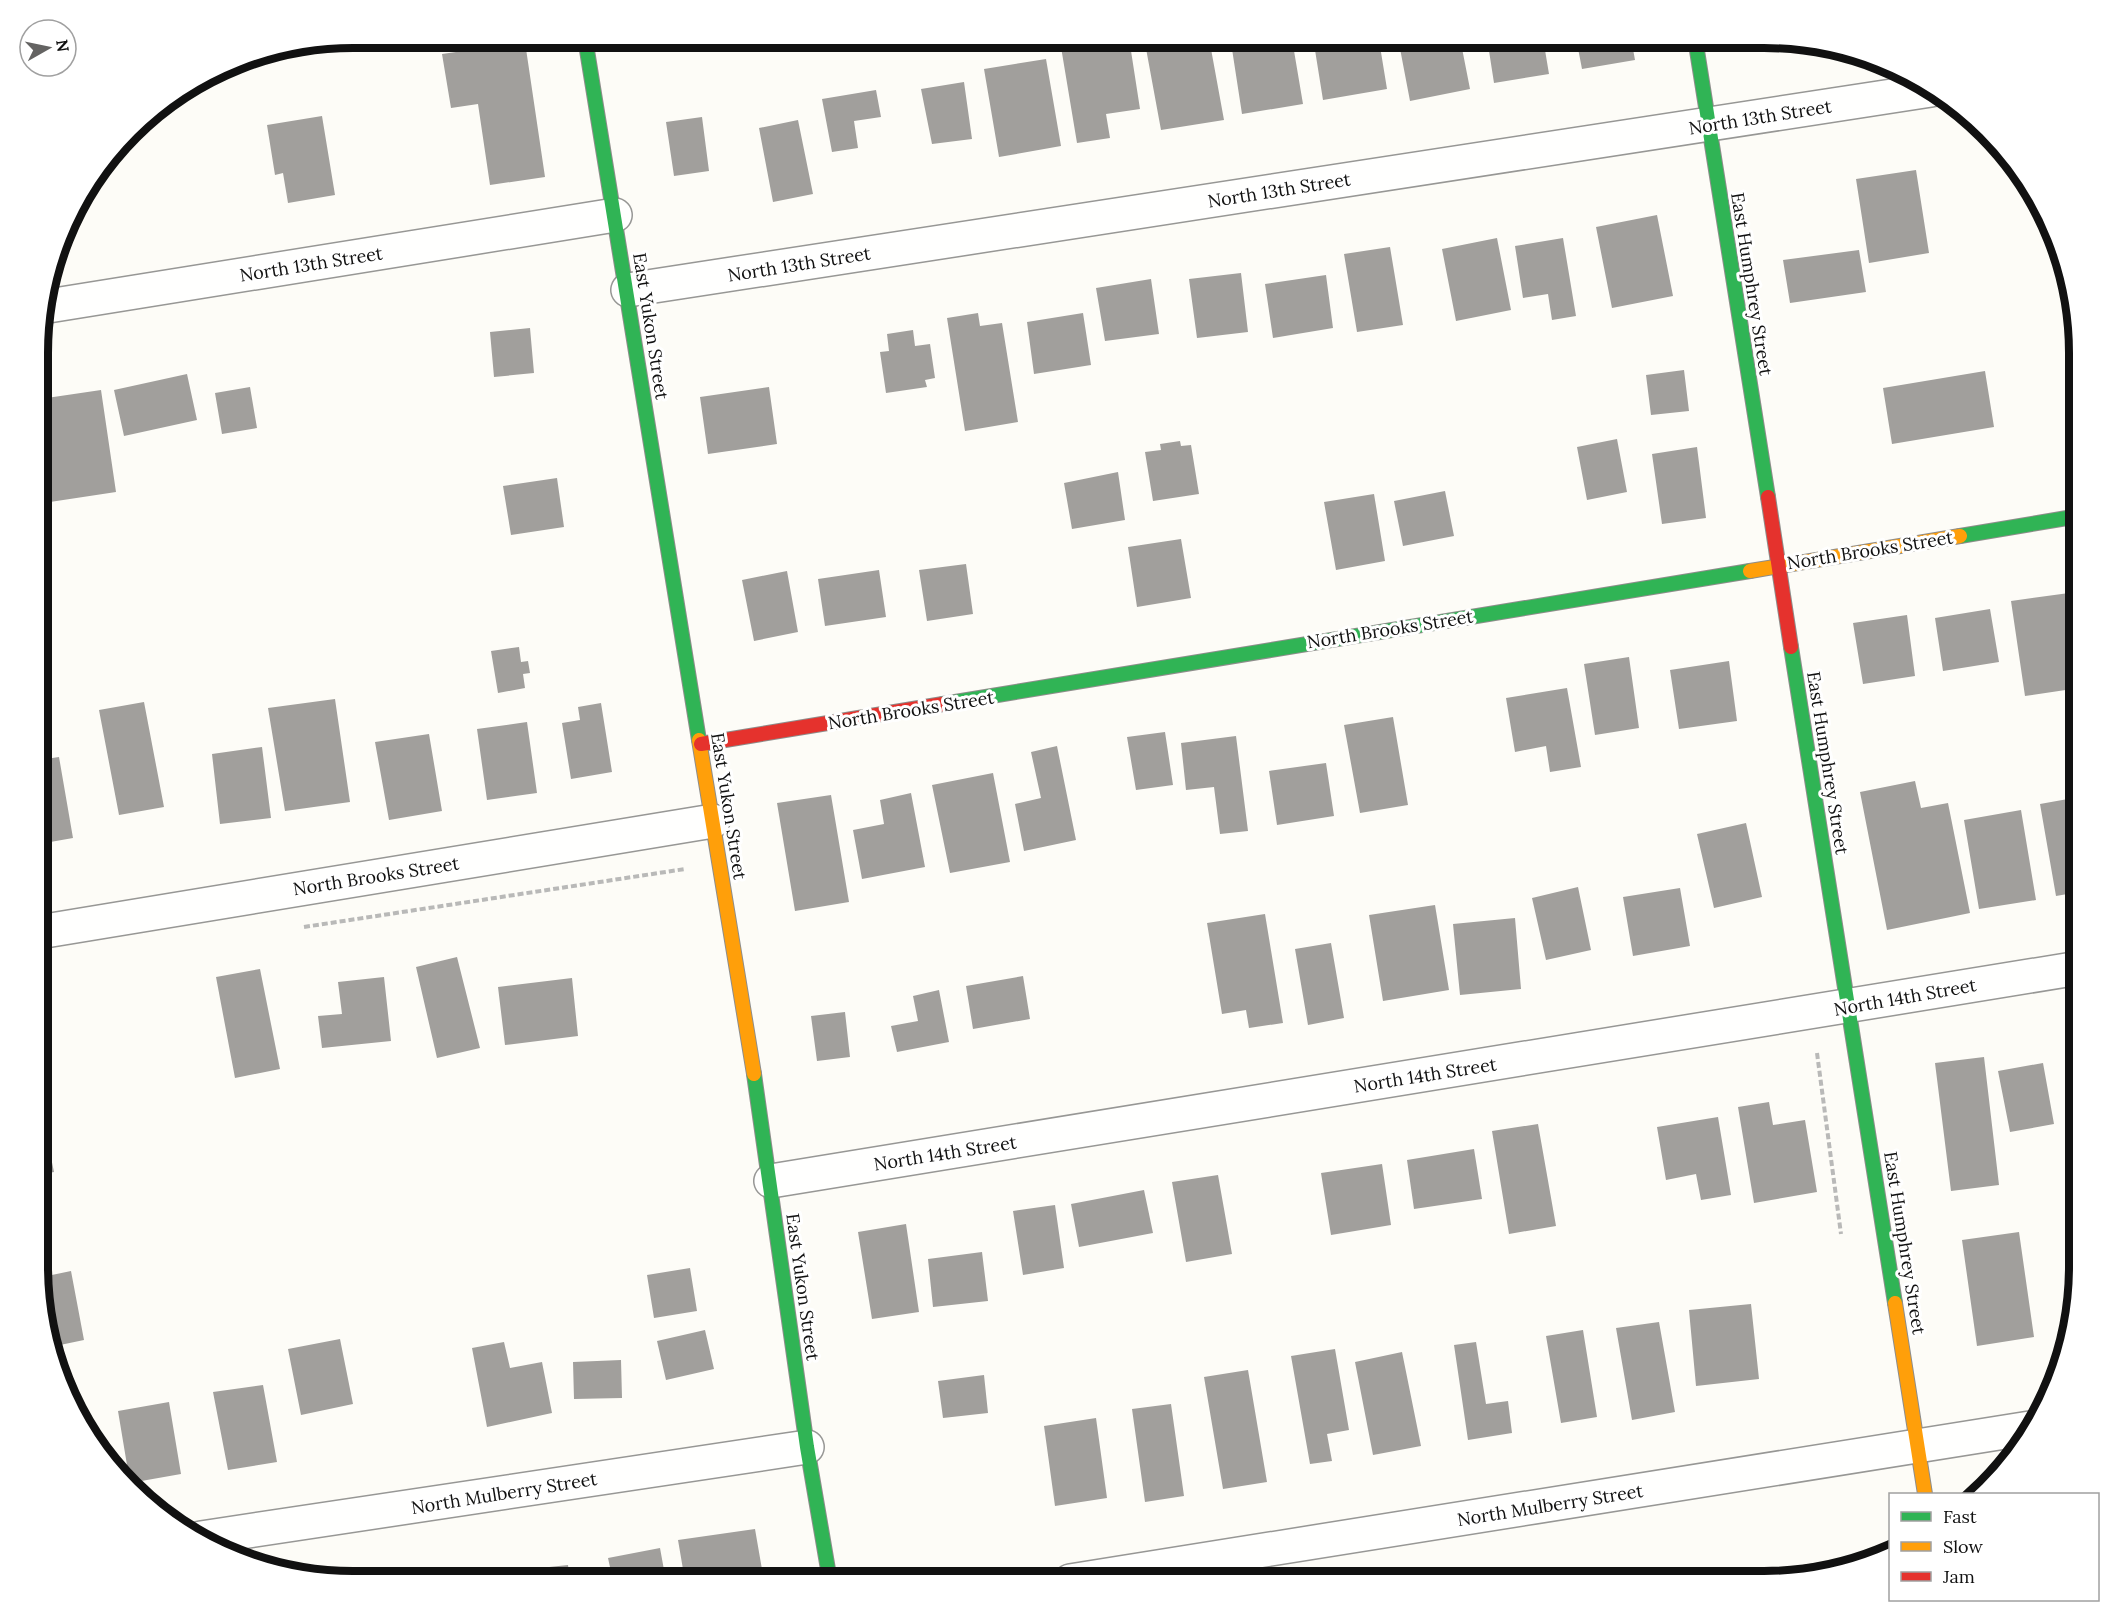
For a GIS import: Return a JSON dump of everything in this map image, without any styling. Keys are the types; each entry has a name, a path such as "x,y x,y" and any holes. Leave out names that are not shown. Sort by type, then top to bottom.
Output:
{"street":[{"name":"East Yukon Street","path":"587,48 628,290 771,1181 807,1447 828,1571"},
{"name":"East Humphrey Street","path":"1697,48 1777,565 1850,1006 1925,1493"},
{"name":"North 13th Street","path":"628,290 1921,92"},
{"name":"North 13th Street","path":"52,305 615,215"},
{"name":"North Brooks Street","path":"701,744 2069,518"},
{"name":"North Brooks Street","path":"48,931 713,820"},
{"name":"North 14th Street","path":"771,1181 2069,970"},
{"name":"North Mulberry Street","path":"1133,1571 2022,1429"},
{"name":"North Mulberry Street","path":"212,1536 807,1447"}],"path":[{"path":"297,928 719,864"},
{"path":"1816,1052 1841,1234"}],"building":[{"path":"484,48 526,48 545,177 490,185 478,104 451,108 442,54"},
{"path":"1061,48 1131,48 1140,109 1106,114 1110,138 1077,143"},
{"path":"1146,48 1211,48 1224,120 1161,130"},
{"path":"1294,48 1303,104 1242,114 1232,49"},
{"path":"1380,48 1387,89 1323,100 1315,50"},
{"path":"1400,48 1462,48 1470,89 1410,101"},
{"path":"1489,48 1545,48 1549,74 1494,83"},
{"path":"1578,48 1633,48 1635,60 1582,69"},
{"path":"1046,59 1061,146 999,157 984,69"},
{"path":"964,82 972,139 932,144 921,89"},
{"path":"876,90 881,117 854,121 858,148 832,152 822,99"},
{"path":"322,116 335,195 288,203 283,173 275,175 267,125"},
{"path":"702,117 709,171 674,176 666,122"},
{"path":"798,120 813,194 773,202 759,128"},
{"path":"1916,170 1929,253 1869,263 1856,179"},
{"path":"1657,215 1673,296 1612,308 1596,227"},
{"path":"1497,238 1511,310 1456,321 1442,249"},
{"path":"1563,238 1576,316 1552,320 1548,294 1523,298 1515,246"},
{"path":"1390,247 1403,325 1357,332 1344,254"},
{"path":"1859,250 1866,292 1790,303 1783,260"},
{"path":"1241,273 1248,332 1197,338 1189,279"},
{"path":"1326,275 1333,328 1273,338 1265,284"},
{"path":"1151,279 1159,334 1105,341 1096,288"},
{"path":"978,313 980,326 1002,323 1018,422 965,431 947,318"},
{"path":"1083,313 1091,365 1034,374 1027,322"},
{"path":"530,328 534,373 494,377 490,332"},
{"path":"913,330 915,346 930,344 935,378 925,380 927,387 886,393 880,352 889,351 887,334"},
{"path":"1684,370 1689,411 1651,415 1646,375"},
{"path":"1985,371 1994,427 1892,444 1883,388"},
{"path":"187,374 197,420 124,436 114,390"},
{"path":"250,387 257,428 222,434 215,393"},
{"path":"769,387 777,444 708,454 700,397"},
{"path":"101,390 116,492 50,502 48,398"},
{"path":"1617,439 1627,492 1587,500 1577,447"},
{"path":"1180,441 1181,446 1191,445 1199,494 1153,501 1145,452 1161,450 1160,444"},
{"path":"1697,447 1706,518 1662,524 1652,454"},
{"path":"1118,472 1125,520 1072,529 1064,483"},
{"path":"557,478 564,527 511,535 503,486"},
{"path":"1445,491 1454,536 1403,546 1394,501"},
{"path":"1374,494 1385,561 1336,570 1324,502"},
{"path":"1181,539 1191,598 1137,607 1128,547"},
{"path":"966,564 973,614 927,621 919,570"},
{"path":"879,570 886,617 825,626 818,579"},
{"path":"787,571 798,632 754,641 742,580"},
{"path":"2069,593 2069,689 2025,696 2011,601"},
{"path":"1990,609 1999,662 1943,671 1935,618"},
{"path":"1907,615 1915,676 1863,684 1853,623"},
{"path":"519,647 521,662 528,661 530,673 523,674 525,688 498,693 491,651"},
{"path":"1629,657 1639,728 1595,735 1584,664"},
{"path":"1729,661 1737,721 1679,729 1670,670"},
{"path":"1567,688 1581,767 1550,772 1546,746 1515,752 1506,698"},
{"path":"335,699 350,802 285,811 268,708"},
{"path":"144,702 164,807 119,815 99,710"},
{"path":"601,703 612,772 571,779 562,723 580,720 578,707"},
{"path":"1393,717 1408,805 1360,813 1344,725"},
{"path":"527,722 537,793 487,800 477,729"},
{"path":"1165,732 1173,785 1136,790 1127,737"},
{"path":"429,734 442,811 389,820 375,742"},
{"path":"1236,736 1248,831 1220,834 1214,787 1186,790 1181,743"},
{"path":"1057,746 1076,840 1024,851 1015,804 1041,798 1031,752"},
{"path":"262,747 271,818 220,824 212,754"},
{"path":"59,757 73,838 48,842 48,759"},
{"path":"1326,763 1334,816 1277,825 1269,771"},
{"path":"993,773 1010,862 950,873 932,785"},
{"path":"1915,781 1921,808 1948,803 1970,913 1887,930 1860,792"},
{"path":"911,793 925,867 862,879 853,830 884,824 880,800"},
{"path":"831,795 849,902 795,911 777,803"},
{"path":"2069,799 2069,894 2056,896 2040,804"},
{"path":"2021,810 2036,900 1979,909 1964,820"},
{"path":"1746,823 1762,897 1714,908 1697,834"},
{"path":"1578,887 1591,950 1546,960 1532,898"},
{"path":"1680,888 1690,946 1633,956 1623,897"},
{"path":"1435,905 1449,990 1383,1001 1369,915"},
{"path":"1265,914 1283,1023 1249,1028 1246,1010 1222,1014 1207,923"},
{"path":"1515,918 1521,989 1460,995 1453,924"},
{"path":"1331,943 1344,1018 1308,1025 1295,949"},
{"path":"457,957 480,1048 437,1058 416,967"},
{"path":"260,969 280,1069 235,1078 216,977"},
{"path":"1023,976 1030,1019 973,1029 966,986"},
{"path":"384,977 391,1041 322,1048 318,1016 342,1014 338,982"},
{"path":"572,978 578,1036 505,1045 498,987"},
{"path":"939,990 949,1042 897,1052 891,1026 918,1021 913,996"},
{"path":"845,1012 850,1057 817,1061 811,1016"},
{"path":"1984,1057 1999,1185 1951,1191 1935,1063"},
{"path":"2043,1063 2054,1124 2010,1132 1998,1071"},
{"path":"1769,1102 1773,1125 1805,1120 1817,1192 1754,1203 1738,1107"},
{"path":"1718,1117 1731,1195 1701,1200 1696,1174 1666,1180 1657,1127"},
{"path":"1538,1124 1556,1226 1509,1234 1492,1131"},
{"path":"48,1143 54,1172 48,1173"},
{"path":"1474,1149 1482,1199 1414,1209 1407,1160"},
{"path":"1382,1164 1391,1225 1331,1235 1321,1173"},
{"path":"1218,1175 1232,1254 1186,1262 1172,1182"},
{"path":"1144,1190 1153,1233 1079,1247 1071,1204"},
{"path":"1055,1205 1064,1268 1023,1275 1013,1211"},
{"path":"906,1224 919,1312 872,1319 858,1232"},
{"path":"2019,1232 2034,1337 1977,1346 1962,1240"},
{"path":"982,1252 988,1301 933,1307 928,1259"},
{"path":"690,1268 697,1311 654,1318 647,1275"},
{"path":"71,1271 84,1340 60,1345 48,1276"},
{"path":"1751,1304 1759,1379 1696,1386 1689,1310"},
{"path":"1659,1322 1675,1412 1632,1420 1616,1328"},
{"path":"705,1330 714,1369 666,1380 657,1341"},
{"path":"1583,1330 1597,1417 1561,1423 1546,1336"},
{"path":"340,1339 353,1404 301,1415 288,1349"},
{"path":"504,1342 510,1368 542,1362 552,1413 487,1427 472,1348"},
{"path":"1476,1342 1486,1404 1508,1401 1512,1433 1468,1440 1454,1345"},
{"path":"1335,1349 1349,1430 1327,1434 1332,1461 1310,1464 1291,1356"},
{"path":"1402,1352 1421,1446 1373,1455 1355,1362"},
{"path":"621,1360 622,1398 574,1399 573,1362"},
{"path":"1248,1370 1267,1482 1223,1489 1204,1377"},
{"path":"984,1375 988,1413 943,1418 938,1381"},
{"path":"263,1385 277,1462 228,1470 213,1392"},
{"path":"169,1402 181,1474 137,1482 128,1472 118,1411"},
{"path":"1171,1404 1184,1496 1145,1502 1132,1409"},
{"path":"1096,1418 1107,1498 1055,1506 1044,1426"},
{"path":"755,1529 762,1571 683,1571 678,1540"},
{"path":"660,1548 664,1571 611,1571 608,1558"},
{"path":"1835,1560 1835,1563 1804,1568 1763,1571"},
{"path":"568,1565 569,1571 521,1571"}],"traffic: fast":[{"path":"587,48 699,740"},
{"path":"1697,48 1768,497"},
{"path":"1960,536 2069,518"},
{"path":"943,704 1750,571"},
{"path":"1791,647 1895,1303"},
{"path":"754,1074 807,1447 828,1571"}],"traffic: slow":[{"path":"1750,571 1960,536"},
{"path":"699,740 754,1074"},
{"path":"1895,1303 1925,1493"}],"traffic: jam":[{"path":"1768,497 1791,647"},
{"path":"701,744 943,704"}]}
